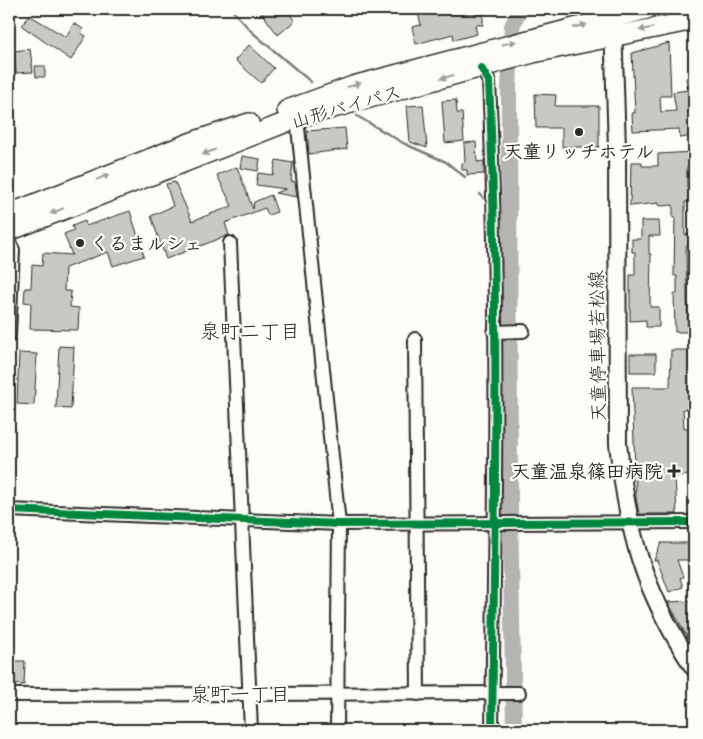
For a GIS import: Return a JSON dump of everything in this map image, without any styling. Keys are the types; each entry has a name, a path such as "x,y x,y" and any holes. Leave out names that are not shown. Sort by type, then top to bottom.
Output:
{"highway":[{"name":"山形バイパス","path":"9,231 297,118 533,46 646,9"},
{"name":"山形バイパス","path":"613,21 694,20"},
{"name":"山形バイパス","path":"9,214 192,142 353,86 487,60"}],"main road":[{"name":"天童停車場若松線","path":"613,21 618,444 630,522 640,563 653,597 672,635 694,668"}],"street":[{"path":"487,60 497,332 495,693 492,730"},
{"path":"297,118 339,524 337,730"},
{"path":"9,242 13,250 9,336"},
{"path":"230,243 251,730"},
{"path":"497,332 521,331"},
{"path":"415,338 418,694"},
{"path":"9,510 339,524 694,522"},
{"path":"9,695 519,693"}],"building":[{"path":"265,9 281,9 285,15 288,12 295,21 278,35 261,12"},
{"path":"417,9 444,9 445,13 483,13 483,25 475,25 477,34 454,40 453,34 416,44 412,27 421,25"},
{"path":"29,15 66,37 74,23 83,29 81,33 86,36 71,60 22,26"},
{"path":"669,43 671,96 660,96 661,112 676,111 673,92 688,90 686,78 694,77 694,136 680,138 679,129 633,131 632,113 635,113 632,53"},
{"path":"249,45 274,68 261,83 235,60"},
{"path":"30,49 33,72 16,73 14,51"},
{"path":"35,66 45,66 45,77 36,77"},
{"path":"535,94 556,95 555,106 599,106 599,147 562,147 562,128 536,128"},
{"path":"456,100 457,113 462,113 464,141 445,143 442,101"},
{"path":"423,105 427,148 410,142 407,106"},
{"path":"345,128 347,149 309,154 307,131"},
{"path":"476,142 477,162 484,161 484,174 467,175 467,170 462,170 462,163 465,162 464,143"},
{"path":"694,152 694,167 687,167 687,188 691,188 692,202 685,202 685,235 689,234 689,245 686,246 688,332 675,332 674,294 677,294 677,276 674,276 675,217 673,218 673,205 659,206 659,203 630,206 631,162 642,162 642,166 658,166 658,154"},
{"path":"242,156 260,159 258,171 240,168"},
{"path":"276,160 293,163 291,181 295,182 297,197 275,193 286,189 256,185 258,173 273,175"},
{"path":"237,167 253,209 254,202 271,195 277,212 268,215 265,208 225,223 229,235 166,259 151,216 173,206 166,184 175,182 192,221 232,206 217,175"},
{"path":"130,211 144,256 113,266 108,252 65,268 64,291 71,291 70,307 79,308 78,330 30,329 31,303 24,302 25,288 31,288 32,265 42,266 43,253 72,255 64,234 74,230 72,226 85,221 86,226"},
{"path":"641,221 659,221 660,236 649,236 649,254 651,254 650,307 659,307 659,327 646,327 646,320 630,321 630,275 635,275 635,252 632,252 632,239 641,239"},
{"path":"59,346 74,347 71,409 56,408"},
{"path":"671,350 694,350 694,409 683,409 684,428 694,428 694,475 675,476 677,514 639,514 636,498 632,387 670,387"},
{"path":"19,353 37,354 34,405 17,404"},
{"path":"630,354 656,354 656,372 630,372"},
{"path":"661,543 689,543 689,560 677,560 683,577 680,578 683,587 669,592 657,560 654,560"},
{"path":"694,601 694,649 668,602"},
{"path":"9,661 25,661 24,685 9,684"}],"waterway":[{"path":"231,9 252,32 311,82"},
{"path":"514,730 510,509 509,88 512,26 520,9"},
{"path":"357,116 405,144 446,162 465,177"},
{"path":"480,194 489,204"},
{"path":"499,219 510,234"}],"cycle path":[{"path":"481,68 489,81 494,243 495,406 492,730"},
{"path":"9,510 339,524 694,522"}],"place":[{"name":"天童リッチホテル","path":"579,132"},
{"name":"くるまルシェ","path":"80,243"},
{"name":"天童温泉篠田病院","path":"674,471"}],"district":[{"name":"泉町二丁目","path":"250,331"},
{"name":"泉町一丁目","path":"240,694"}]}
